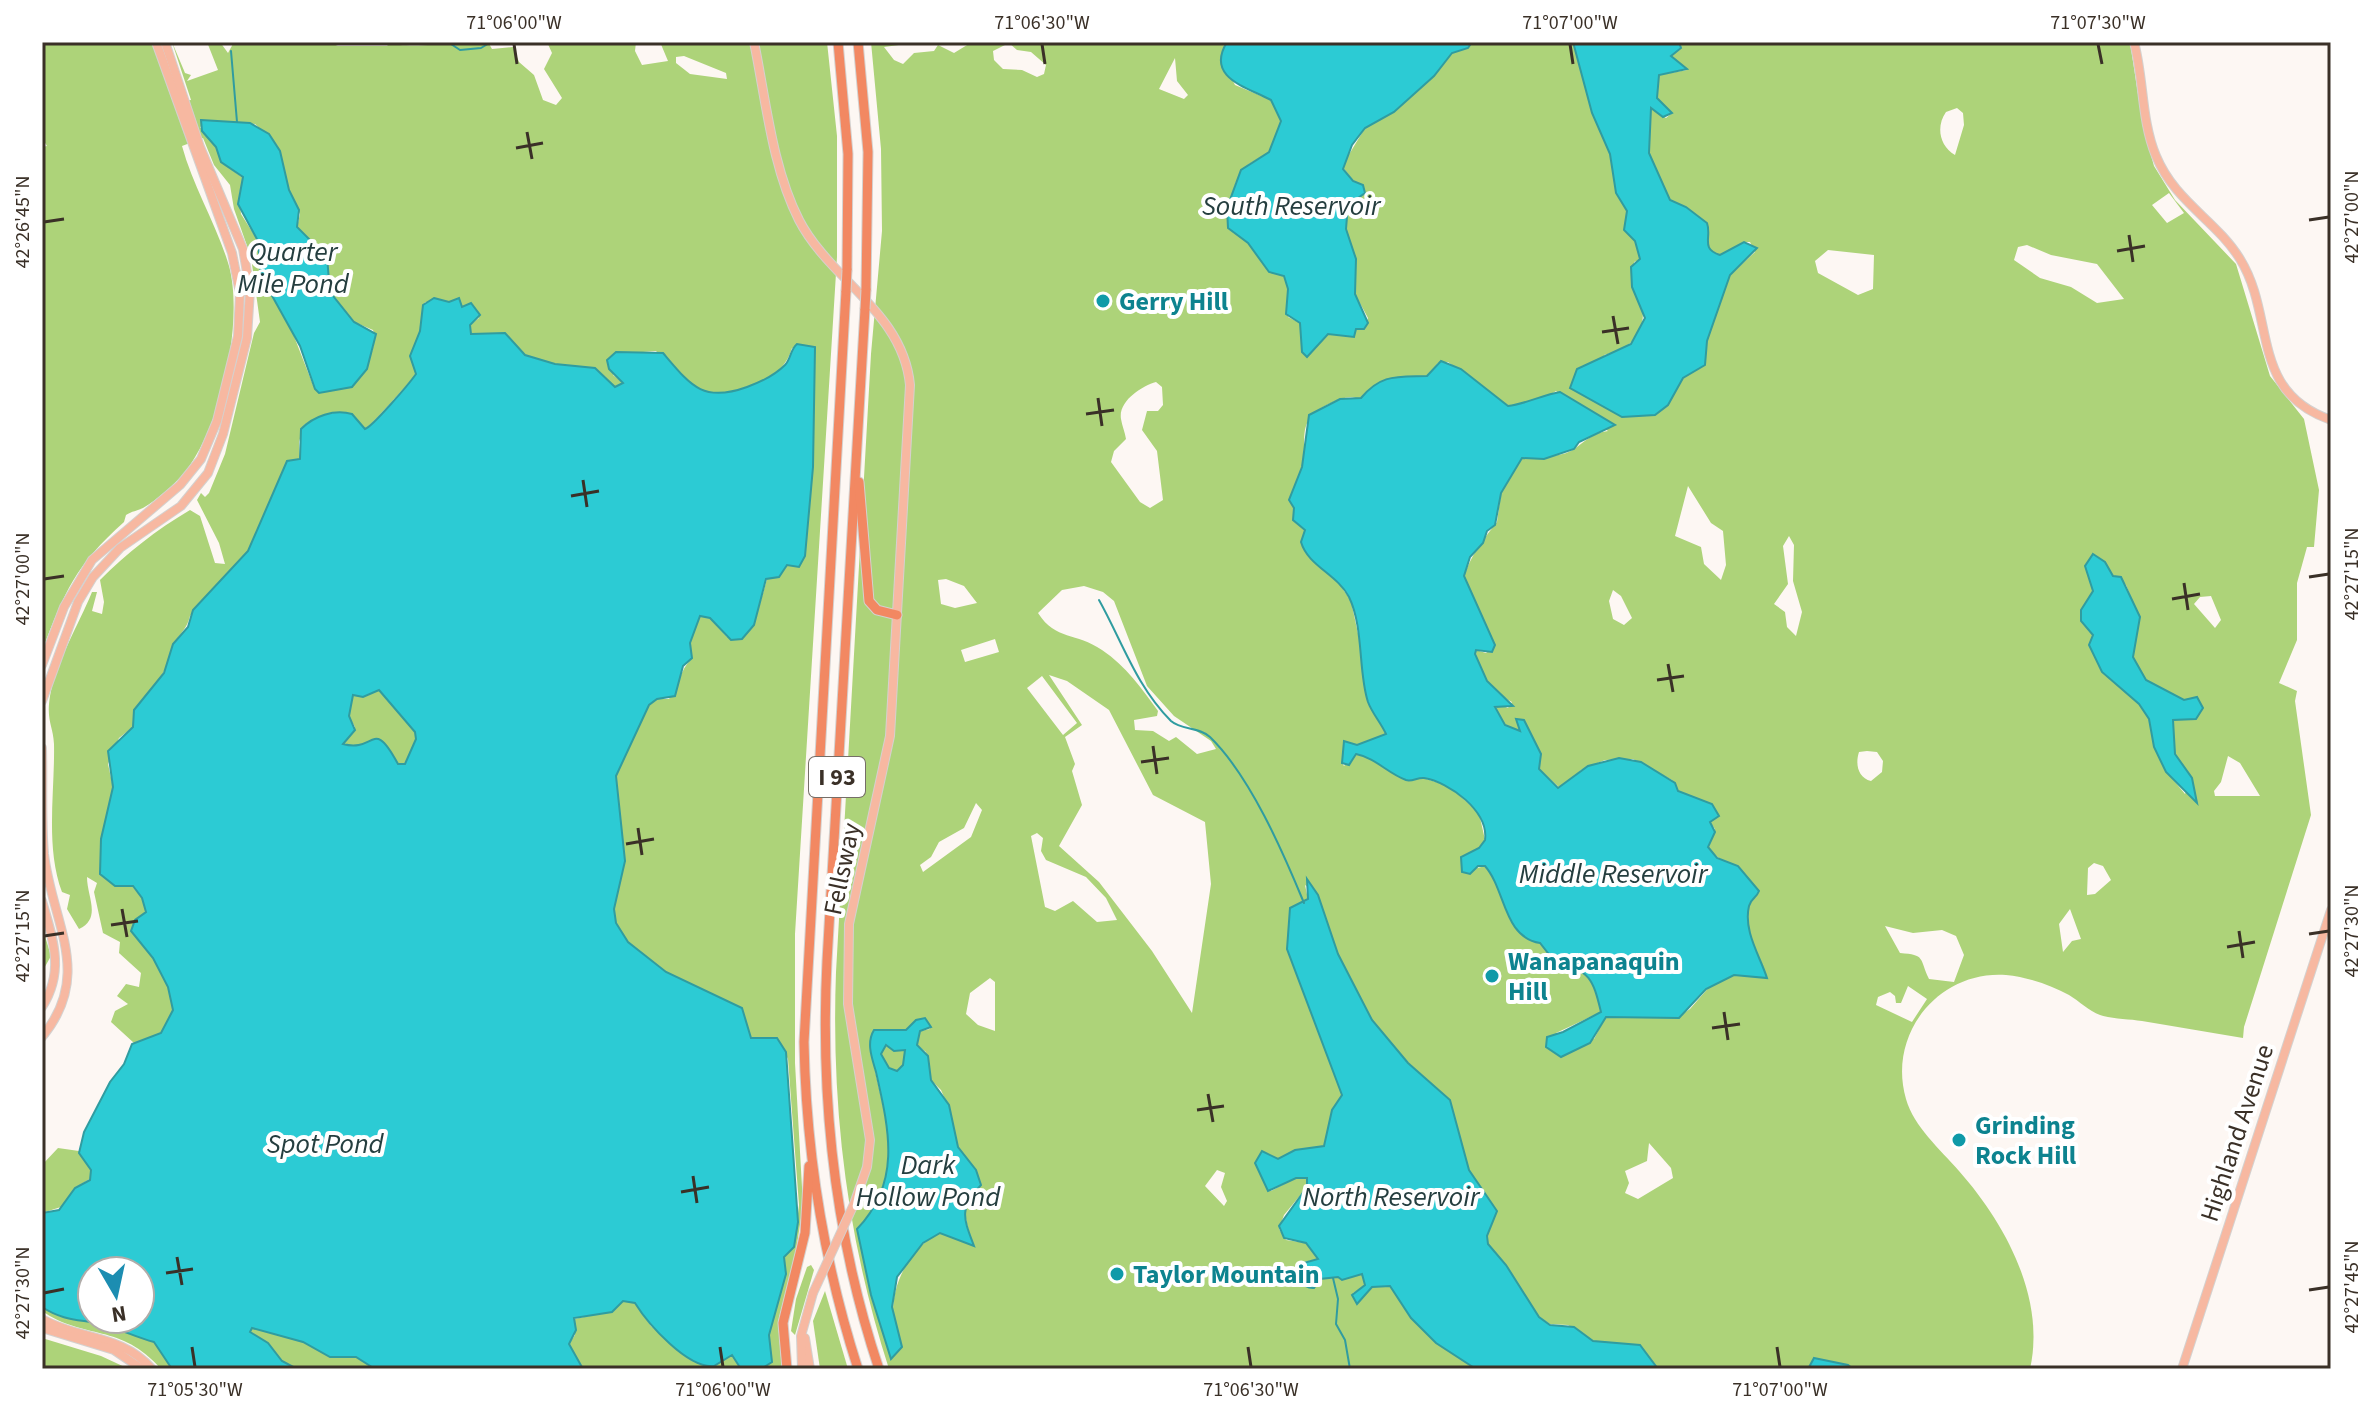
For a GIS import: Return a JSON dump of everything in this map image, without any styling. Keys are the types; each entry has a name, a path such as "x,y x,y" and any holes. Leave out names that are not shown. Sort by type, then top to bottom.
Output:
{"highway":[{"name":"I 93","path":"838,42 849,163 847,270 805,995 811,1151 829,1263 858,1369"},
{"name":"I 93","path":"858,42 869,161 866,290 827,961 825,1072 841,1220 858,1300 879,1369"},
{"path":"856,457 869,601 877,610 897,615"},
{"path":"787,1369 783,1323 805,1233 811,1151"}],"main road":[{"path":"42,701 88,583 113,554 187,501 216,457 247,338 250,290 239,238 156,42"},
{"path":"42,665 77,582 98,553 180,485 205,452 217,421 236,348 240,293 225,230 186,118 165,42"},
{"name":"Fellsway","path":"754,42 783,179 795,211 814,245 887,324 906,361 911,396 887,761 849,924 848,1004 870,1136 867,1167 854,1204 813,1293 804,1325 802,1369"},
{"path":"2134,42 2150,136 2164,173 2181,197 2229,245 2244,266 2268,353 2283,386 2303,407 2331,420"},
{"path":"205,452 216,457"},
{"path":"142,516 150,529"},
{"path":"42,748 44,853 69,974 63,1004 42,1037"},
{"path":"42,901 57,960 54,981 42,1007"},
{"name":"Highland Avenue","path":"2182,1369 2331,910"},
{"path":"42,1319 65,1330 119,1344 152,1369"},
{"name":"Fellsway","path":"804,1325 810,1369"},
{"path":"42,1328 114,1350 142,1369"}],"green space":[{"path":"42,42 152,42 173,102 191,100 172,42 185,73 191,75 187,81 218,70 207,42 220,42 228,53 234,42 328,42 338,46 387,46 390,43 488,42 492,49 513,47 519,62 534,75 543,100 556,105 562,98 544,69 552,53 547,42 636,42 635,51 642,65 668,61 660,42 827,42 837,136 837,257 795,934 795,1063 803,1205 796,1251 778,1322 782,1369 761,1369 772,1360 767,1341 771,1318 785,1276 784,1257 794,1247 799,1205 788,1059 777,1038 751,1038 742,1008 666,972 628,942 616,923 614,909 625,861 616,776 649,705 657,699 669,699 692,658 690,643 700,616 710,618 727,637 754,625 767,579 787,565 799,567 805,556 813,467 815,347 792,348 786,361 772,376 723,396 694,387 656,351 630,353 613,375 623,383 615,387 595,368 555,364 525,355 505,333 471,334 470,325 479,318 477,310 462,307 460,302 425,302 420,331 412,352 416,374 374,421 365,429 343,414 330,413 304,425 299,442 300,460 287,461 248,551 190,616 172,647 165,669 136,710 133,727 119,738 108,764 113,787 101,839 120,886 132,886 142,898 146,912 135,920 131,931 153,958 168,987 173,1010 161,1033 134,1043 111,1022 115,1011 128,1004 117,996 126,984 139,987 141,973 119,953 120,942 103,933 94,892 97,883 87,877 92,913 79,929 67,909 70,895 62,892 57,874 52,838 54,744 49,717 50,696 63,656 92,592 97,592 92,611 102,614 104,602 100,580 131,551 190,510 200,516 215,563 225,564 219,543 197,500 201,493 205,497 209,493 225,454 254,333 260,322 251,257 234,209 230,185 214,165 203,138 182,146 224,251 233,289 231,344 219,402 198,453 185,472 154,500 126,515 124,522 94,552 73,580 42,651 42,147 47,146 42,138","holes":["684,56 726,73 727,79 690,74 676,63 676,57","213,121 255,124 277,145 289,190 300,214 297,227 327,257 327,285 354,322 373,330 372,352 352,387 319,393 313,385 290,326 261,276 258,241 241,214 239,195 243,178 221,162 217,147 200,127"]},
{"path":"871,42 921,42 884,47 894,60 903,64 914,53 934,51 938,45 954,53 972,42 1227,42 1221,57 1235,85 1271,100 1281,121 1269,152 1249,164 1236,182 1227,208 1228,228 1248,243 1269,272 1284,276 1288,289 1288,317 1300,323 1302,352 1307,357 1328,334 1364,329 1368,318 1355,294 1356,259 1346,229 1348,205 1359,199 1355,183 1342,166 1365,128 1394,112 1434,76 1452,53 1468,48 1472,42 1573,42 1592,113 1610,154 1616,193 1627,211 1624,230 1635,241 1640,260 1634,262 1643,306 1640,330 1621,349 1604,355 1622,417 1656,414 1668,405 1683,378 1704,365 1707,341 1730,275 1755,252 1750,242 1744,242 1720,256 1710,250 1707,223 1686,207 1670,200 1649,153 1651,108 1666,118 1672,113 1657,98 1659,75 1687,70 1671,56 1681,48 1679,42 2130,42 2143,127 2154,166 2175,200 2236,264 2270,376 2304,419 2319,490 2314,547 2307,547 2297,583 2297,640 2279,683 2297,691 2295,701 2311,815 2243,1038 2105,1016 2055,988 2006,975 1982,976 1959,983 1940,995 1924,1011 1912,1030 1904,1052 1902,1075 1906,1099 1921,1128 1992,1214 2018,1263 2032,1315 2030,1369 1853,1369 1820,1359 1808,1369 1658,1369 1640,1345 1593,1341 1568,1325 1550,1324 1539,1317 1488,1244 1487,1236 1497,1211 1469,1170 1450,1100 1408,1063 1372,1020 1338,954 1318,895 1305,885 1308,899 1290,908 1287,949 1342,1095 1332,1110 1324,1146 1295,1150 1288,1157 1278,1159 1262,1151 1255,1163 1271,1191 1296,1178 1307,1178 1307,1187 1284,1215 1279,1229 1286,1240 1306,1243 1318,1259 1300,1263 1299,1277 1306,1287 1320,1279 1338,1277 1342,1280 1362,1274 1365,1286 1353,1293 1357,1304 1372,1287 1390,1286 1436,1343 1476,1369 889,1369 874,1320 852,1222 839,1123 835,1023 871,354 882,231 881,149","holes":["1009,43 1017,50 1031,52 1046,65 1044,74 1037,77 1022,70 1003,69 994,60 993,51","1175,58 1177,81 1188,95 1184,99 1159,89","1957,108 1963,113 1964,125 1955,155 1942,141 1941,123 1946,112","2169,193 2184,213 2167,223 2152,205","2027,245 2051,255 2097,264 2124,299 2097,303 2071,287 2040,278 2014,260 2018,247","1828,250 1874,255 1873,289 1858,295 1818,273 1815,261","1448,362 1508,406 1539,399 1556,391 1608,431 1593,435 1562,454 1522,458 1501,493 1497,522 1474,554 1464,576 1495,645 1486,653 1476,650 1479,665 1492,687 1512,702 1508,708 1498,704 1496,710 1505,725 1520,731 1524,720 1541,754 1539,769 1561,789 1581,770 1605,760 1633,759 1672,780 1678,791 1712,804 1710,822 1715,829 1707,845 1719,858 1737,869 1749,884 1754,898 1749,906 1749,926 1767,977 1734,975 1710,986 1690,1009 1676,1018 1606,1016 1594,1039 1556,1033 1601,1012 1595,986 1585,972 1519,932 1485,866 1462,872 1461,857 1479,848 1485,840 1479,813 1449,786 1423,778 1403,778 1370,757 1356,754 1344,766 1342,763 1344,741 1357,745 1386,734 1368,701 1363,657 1351,601 1332,573 1313,561 1302,546 1305,530 1293,520 1294,508 1289,500 1302,471 1305,431 1311,416 1338,400 1349,397 1360,399 1382,382 1407,376 1427,376 1438,363","1156,382 1162,387 1163,405 1158,411 1147,411 1142,430 1157,451 1163,500 1150,508 1140,502 1111,462 1114,451 1126,439 1121,412 1132,395","1688,486 1711,523 1723,531 1726,565 1721,580 1704,564 1701,547 1675,536","1789,536 1794,545 1793,581 1802,612 1796,636 1787,627 1785,612 1774,604 1788,584 1783,546","2105,562 2113,576 2126,585 2139,617 2133,658 2146,680 2184,700 2197,698 2196,719 2173,720 2175,754 2192,778 2185,794 2166,771 2154,747 2149,719 2139,704 2102,672 2089,645 2093,636 2081,610 2093,591 2089,571","946,579 964,586 977,603 955,608 941,604 938,580","1084,586 1103,592 1114,601 1147,686 1174,716 1211,741 1216,749 1197,754 1176,737 1169,741 1153,731 1135,730 1134,720 1157,716 1158,711 1140,686 1119,663 1093,644 1052,628 1038,613 1062,590","1613,590 1621,596 1632,618 1624,625 1613,619 1609,601","2211,596 2221,620 2215,628 2194,604 2200,597","995,639 999,652 965,662 961,650","1049,675 1067,681 1109,710 1153,795 1205,822 1211,884 1192,1013 1152,951 1099,882 1059,846 1082,805 1072,771 1075,764 1065,737 1082,725","1042,676 1077,723 1063,735 1027,688","1859,752 1877,752 1883,761 1882,772 1871,781 1860,774","2228,756 2240,763 2260,796 2215,796 2214,791 2221,782","976,803 982,810 971,837 923,872 920,865 931,857 939,842 964,828","1037,833 1043,838 1041,851 1046,860 1086,877 1106,898 1117,920 1097,922 1073,901 1055,911 1045,907 1031,836","2094,863 2103,866 2111,880 2095,894 2087,895 2088,868","2070,909 2081,939 2072,941 2063,952 2059,924","1885,926 1913,933 1942,930 1956,936 1964,955 1954,982 1929,979 1918,957 1900,953","990,978 995,982 995,1031 978,1025 966,1014 970,993","1908,986 1927,999 1912,1022 1876,1005 1878,997 1890,992 1895,996 1896,1003 1901,1003","925,1018 930,1029 920,1031 917,1045 926,1052 931,1080 941,1090 950,1111 958,1147 977,1189 966,1209 974,1246 940,1233 915,1252 898,1281 893,1314 902,1344 891,1359 871,1295 857,1229 880,1196 888,1161 886,1124 872,1044 874,1030 904,1031","1649,1143 1671,1168 1673,1178 1638,1199 1625,1193 1629,1183 1625,1171 1647,1161","1217,1170 1225,1173 1221,1187 1227,1201 1224,1206 1205,1186"]},
{"path":"379,690 415,732 416,739 405,764 398,764 385,746 379,743 343,744 355,727 349,716 353,695 363,697"},
{"path":"42,926 51,956 42,972"},
{"path":"886,1045 905,1050 903,1065 896,1071 889,1068 881,1054"},
{"path":"58,1148 79,1151 91,1170 91,1178 75,1188 64,1206 42,1213 42,1165"},
{"path":"811,1265 814,1270 795,1335 791,1331 796,1299 807,1267"},
{"path":"825,1291 848,1369 820,1369 813,1321"},
{"path":"623,1301 635,1303 651,1326 692,1361 732,1355 741,1369 583,1369 569,1344 575,1335 574,1319 609,1312"},
{"path":"42,1307 76,1319 76,1327 58,1320 42,1311"},
{"path":"252,1328 303,1342 336,1357 356,1357 375,1369 312,1370 289,1366 250,1332"},
{"path":"106,1335 134,1335 155,1342 172,1369 161,1369 146,1354"},
{"path":"42,1338 101,1356 129,1369 42,1369"}],"water":[{"name":"South Reservoir","path":"1227,42 1472,42 1468,48 1452,53 1434,76 1394,112 1365,128 1352,145 1343,169 1353,181 1363,185 1365,193 1348,205 1346,229 1356,259 1355,294 1368,323 1364,329 1356,329 1354,337 1328,334 1307,357 1302,352 1300,323 1286,314 1288,289 1284,276 1269,272 1248,243 1228,228 1227,208 1241,170 1269,152 1281,121 1271,100 1232,80 1225,73 1221,64"},
{"path":"1573,42 1679,42 1681,48 1671,56 1687,69 1659,75 1657,98 1672,113 1663,117 1651,108 1649,153 1670,200 1686,207 1707,223 1710,249 1720,255 1744,242 1757,248 1730,275 1707,341 1705,365 1683,378 1668,405 1655,415 1622,417 1570,388 1577,369 1631,344 1645,318 1632,287 1631,267 1640,259 1635,241 1624,230 1627,211 1616,193 1610,154 1592,113"},
{"name":"Quarter Mile Pond","path":"201,120 250,123 269,134 280,151 289,190 299,210 297,227 327,257 330,292 354,322 376,334 367,369 352,387 319,393 315,389 300,346 261,276 258,241 238,204 243,177 221,162 216,147 202,131"},
{"name":"Spot Pond","path":"434,298 449,302 459,298 462,307 471,303 480,315 470,325 471,334 505,333 525,355 555,364 595,368 615,387 623,383 609,369 607,360 616,352 663,353 690,382 708,392 719,393 747,387 772,375 787,363 797,344 815,347 813,467 805,556 799,567 787,565 779,577 766,579 754,625 742,639 731,640 710,618 700,616 690,643 692,658 683,666 675,696 657,699 649,705 616,776 625,861 614,909 616,923 628,942 666,972 742,1008 751,1038 777,1038 786,1052 798,1222 794,1247 784,1257 786,1274 769,1335 772,1362 761,1369 741,1369 732,1355 714,1366 693,1360 670,1344 635,1303 623,1301 612,1312 574,1318 576,1330 569,1344 583,1369 375,1369 356,1357 330,1357 303,1342 252,1328 250,1332 268,1343 282,1361 297,1369 172,1369 154,1342 134,1335 156,1335 156,1255 76,1255 76,1319 42,1307 42,1213 59,1210 75,1188 90,1180 91,1170 79,1153 84,1132 110,1082 124,1064 132,1044 161,1033 173,1010 168,987 153,958 131,931 135,920 146,912 142,898 133,886 115,886 100,874 101,839 113,787 108,751 133,727 134,710 164,673 173,644 188,627 193,610 248,551 287,461 300,459 301,429 318,417 338,412 352,414 365,429 369,426 416,374 410,356 420,331 423,305","holes":["379,690 415,732 416,739 405,764 398,764 390,750 378,739 362,744 343,744 355,730 349,716 353,695 363,697"]},
{"name":"Middle Reservoir","path":"1441,361 1461,369 1508,406 1560,392 1615,425 1579,442 1574,449 1544,459 1522,458 1501,493 1495,525 1487,531 1483,543 1470,557 1464,576 1495,645 1492,652 1476,650 1475,654 1487,681 1513,706 1495,707 1505,725 1520,731 1516,719 1524,720 1541,754 1539,769 1558,788 1588,766 1619,758 1641,762 1675,783 1678,791 1712,804 1719,816 1710,822 1715,832 1708,847 1717,858 1738,866 1759,891 1749,906 1748,925 1767,978 1734,975 1706,989 1679,1018 1606,1017 1590,1043 1561,1057 1546,1047 1547,1037 1601,1012 1595,991 1583,973 1555,962 1540,943 1519,932 1485,866 1478,866 1470,874 1462,872 1461,857 1479,848 1485,840 1485,829 1474,809 1445,785 1424,778 1406,780 1363,756 1356,754 1349,765 1342,763 1344,741 1357,745 1386,734 1368,702 1354,609 1344,589 1305,550 1301,542 1305,530 1293,520 1294,508 1289,500 1302,467 1309,415 1340,399 1361,398 1382,381 1427,376"},
{"path":"2093,554 2105,562 2113,576 2121,577 2140,617 2133,657 2146,680 2184,700 2197,697 2203,708 2196,719 2173,720 2175,754 2192,778 2197,803 2166,772 2154,747 2149,719 2139,704 2102,672 2089,645 2093,635 2081,621 2081,610 2093,591 2085,566"},
{"name":"North Reservoir","path":"1307,879 1318,895 1338,954 1372,1020 1408,1063 1450,1100 1469,1170 1497,1211 1487,1236 1488,1244 1506,1265 1539,1317 1550,1325 1574,1327 1593,1341 1640,1345 1658,1369 1476,1369 1436,1343 1411,1318 1390,1286 1372,1287 1357,1304 1352,1295 1365,1285 1362,1274 1342,1280 1338,1277 1320,1279 1314,1288 1303,1283 1300,1264 1318,1259 1306,1243 1284,1238 1279,1226 1307,1187 1307,1178 1296,1178 1268,1191 1255,1163 1262,1151 1278,1159 1295,1150 1324,1146 1332,1110 1342,1095 1287,949 1290,908 1308,899"},
{"name":"Dark Hollow Pond","path":"925,1018 931,1027 920,1031 917,1045 928,1056 931,1080 949,1105 958,1147 976,1170 981,1185 969,1201 965,1214 974,1246 940,1233 923,1243 897,1277 892,1307 902,1347 891,1359 871,1295 857,1229 881,1193 888,1155 885,1114 870,1040 874,1030 906,1030 916,1020","holes":["886,1045 894,1051 905,1050 903,1065 897,1071 889,1068 881,1054"]},
{"path":"1814,1358 1848,1365 1853,1369 1808,1369"}],"waterway":[{"path":"448,42 460,50 481,48 491,42"},
{"path":"231,51 237,122"},
{"path":"1099,600 1139,678 1159,707 1175,724 1210,737 1239,772 1276,838 1304,903"},
{"path":"1333,1278 1338,1299 1336,1324 1345,1340 1350,1369"}],"place":[{"name":"Gerry Hill","path":"1103,301"},
{"name":"Wanapanaquin Hill","path":"1492,976"},
{"name":"Grinding Rock Hill","path":"1959,1140"},
{"name":"Taylor Mountain","path":"1117,1274"}]}
